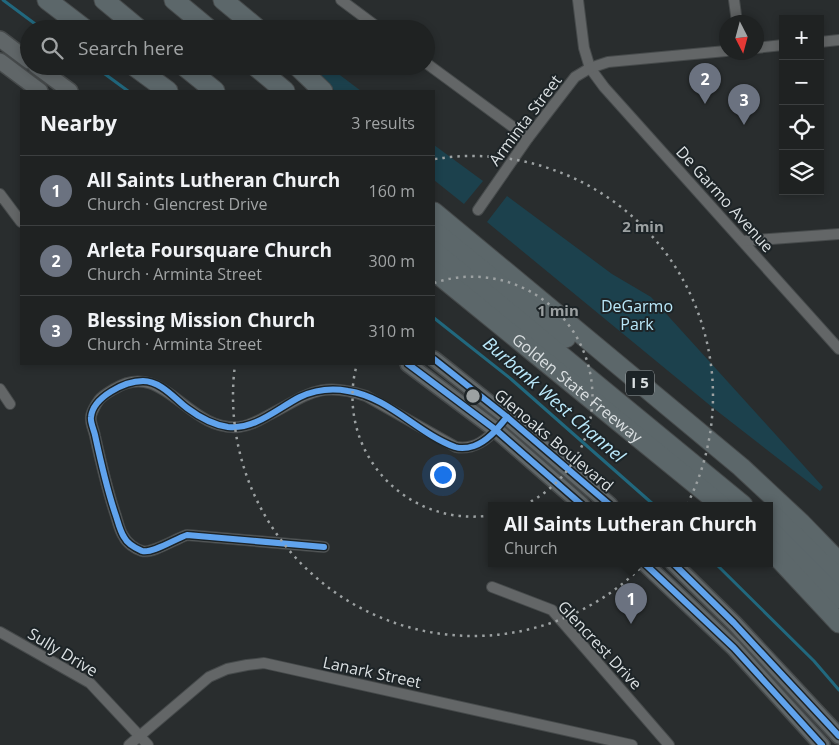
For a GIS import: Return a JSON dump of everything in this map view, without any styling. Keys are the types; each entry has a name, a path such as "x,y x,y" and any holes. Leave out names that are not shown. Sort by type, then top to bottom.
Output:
{"highway":[{"path":"47,0 73,20"},
{"path":"104,0 128,20"},
{"path":"174,0 198,20"},
{"path":"223,0 247,20"},
{"path":"146,75 167,90"},
{"path":"195,75 214,90"},
{"path":"266,75 284,90"},
{"path":"306,75 321,90"},
{"name":"I 5","path":"435,213 740,467 801,523 839,562"},
{"path":"435,232 690,441 761,502"},
{"path":"435,252 738,502"},
{"name":"Golden State Freeway","path":"435,272 717,502"},
{"path":"773,514 839,579"},
{"path":"773,533 839,599"},
{"path":"773,551 839,623"}],"main road":[{"path":"3,48 20,56"},
{"path":"0,62 39,90"},
{"path":"48,75 69,90"},
{"name":"Glenoaks Boulevard","path":"435,360 508,417 607,502"},
{"name":"Glenoaks Boulevard","path":"409,365 496,430 579,502"},
{"path":"648,567 734,648 822,745"},
{"path":"677,567 734,623 839,736"}],"street":[{"path":"341,0 368,20"},
{"path":"578,0 584,48 590,68"},
{"path":"734,0 736,15"},
{"path":"824,42 839,40"},
{"path":"764,47 779,45"},
{"name":"Arminta Street","path":"478,210 528,138 575,77 590,68 608,62 719,51"},
{"name":"De Garmo Avenue","path":"590,68 604,87 839,349"},
{"path":"435,69 528,138"},
{"path":"0,194 20,221"},
{"path":"743,242 839,234"},
{"path":"324,547 187,536 175,539 158,549 144,552 134,547 124,538 110,497 91,417 99,399 120,386 144,381 162,388 189,410 210,422 227,427 248,426 302,396 315,392 333,389 350,391 366,396 456,447 472,447 488,438 508,417"},
{"path":"0,389 10,404"},
{"name":"Glencrest Drive","path":"492,587 552,610 670,745"},
{"name":"Sully Drive","path":"0,632 90,683 148,745"},
{"name":"Lanark Street","path":"128,745 209,677 240,666 264,664 632,745"}],"green space":[{"path":"320,75 340,75 360,90 334,90"},
{"path":"435,146 483,181 464,204 435,181"},
{"name":"DeGarmo Park","path":"507,196 612,274 651,297 823,487 820,491 712,407 487,222"}],"waterway":[{"name":"Burbank West Channel","path":"3,0 30,20"},
{"name":"Burbank West Channel","path":"106,75 127,90"},
{"name":"Burbank West Channel","path":"435,319 511,379 651,502"},
{"name":"Burbank West Channel","path":"719,567 814,661 839,690"}],"cycle path":[{"path":"435,360 507,417 606,502"},
{"path":"409,365 496,430 579,502"},
{"path":"324,547 187,535 152,550 142,551 134,547 125,539 121,532 102,466 91,421 93,410 97,403 119,387 136,382 150,382 162,387 187,408 207,420 223,426 238,427 257,422 300,397 324,390 342,390 377,400 441,441 462,448 474,446 484,441 507,417"},
{"path":"648,567 734,648 822,745"},
{"path":"677,567 734,623 839,736"}],"place":[{"name":"Arleta Foursquare Church","path":"705,104"},
{"name":"Blessing Mission Church","path":"744,125"},
{"name":"All Saints Lutheran Church","path":"631,624"}]}
